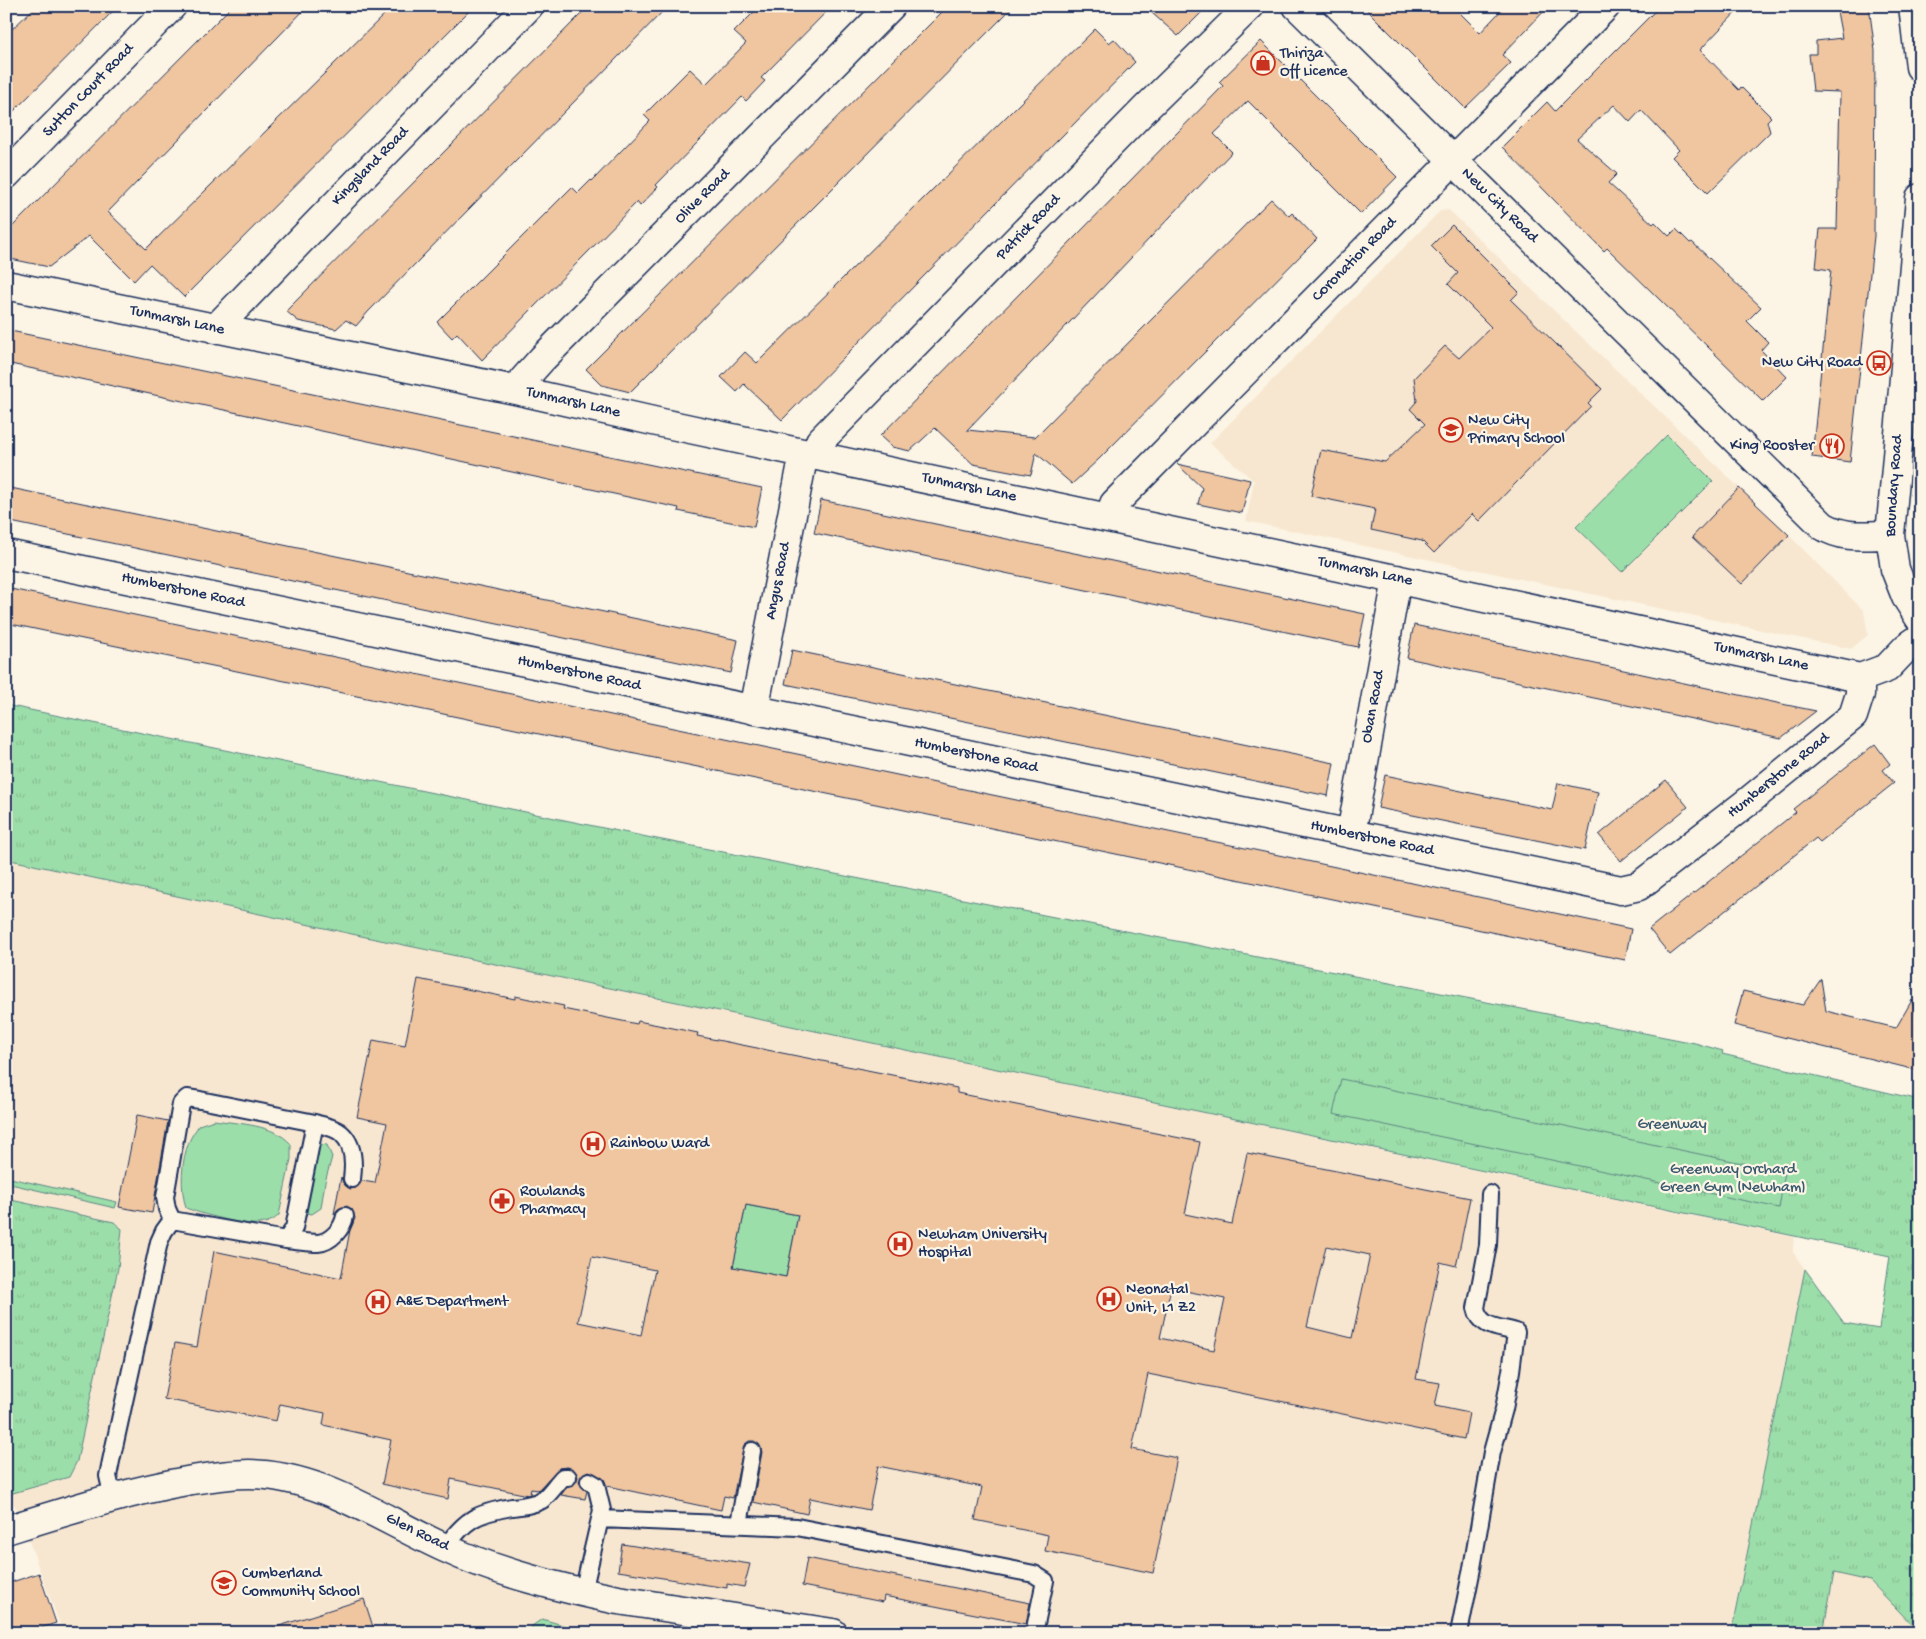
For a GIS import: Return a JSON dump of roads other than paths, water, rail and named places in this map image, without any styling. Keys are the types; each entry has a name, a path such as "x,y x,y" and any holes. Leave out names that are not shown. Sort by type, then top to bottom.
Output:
{"street":[{"name":"Sutton Court Road","path":"6,175 172,6"},
{"name":"Kingsland Road","path":"215,329 330,208 529,6"},
{"name":"Olive Road","path":"520,391 524,380 542,359 891,6"},
{"name":"Patrick Road","path":"810,454 820,441 1145,109 1250,6"},
{"name":"New City Road","path":"1297,6 1823,526 1844,535 1890,535"},
{"name":"Coronation Road","path":"1111,517 1114,504 1606,6"},
{"path":"1913,6 1920,67"},
{"name":"Boundary Road","path":"1920,198 1912,377 1890,535 1895,568 1906,597 1920,619"},
{"name":"Tunmarsh Lane","path":"6,286 520,391 1860,678"},
{"name":"Angus Road","path":"754,710 810,454"},
{"name":"Humberstone Road","path":"6,554 1621,890 1639,886 1745,804 1853,716 1860,694 1860,678"},
{"name":"Oban Road","path":"1351,834 1396,579"},
{"path":"1860,678 1887,668 1907,647 1920,638"},
{"name":"Glen Road","path":"6,1530 113,1498 166,1485 213,1477 248,1474 278,1477 306,1483 337,1494 445,1548 490,1566 618,1600 832,1633"}],"lane":[{"path":"172,1220 167,1209 165,1197 181,1104 186,1098 315,1123 336,1130 343,1134 353,1156 352,1179"},
{"path":"286,1240 294,1228 315,1123"},
{"path":"1459,1633 1492,1452 1504,1409 1516,1332 1484,1324 1478,1316 1476,1308 1488,1245 1490,1194"},
{"path":"172,1220 286,1240 320,1243 335,1234 344,1223 345,1216"},
{"path":"113,1498 108,1476 110,1461 160,1242 164,1230 172,1220"},
{"path":"739,1524 752,1451"},
{"path":"445,1548 457,1530 470,1519 500,1509 529,1505 542,1499 563,1477 568,1476"},
{"path":"583,1592 602,1510 596,1485 589,1481"},
{"path":"600,1519 797,1527 1034,1574 1045,1581 1034,1633"}],"place":[{"name":"Thiriza Off Licence","path":"1263,63"},
{"name":"New City Road","path":"1879,363"},
{"name":"New City Primary School","path":"1451,430"},
{"name":"King Rooster","path":"1832,446"},
{"name":"Rainbow Ward","path":"593,1144"},
{"name":"Rowlands Pharmacy","path":"502,1201"},
{"name":"Newham University Hospital","path":"900,1244"},
{"name":"Neonatal Unit, L1 Z2","path":"1109,1299"},
{"name":"A&E Department","path":"378,1302"},
{"name":"Cumberland Community School","path":"224,1583"}],"park label":[{"name":"Greenway","path":"1672,1125"},
{"name":"Greenway Orchard Green Gym (Newham)","path":"1733,1179"}]}
